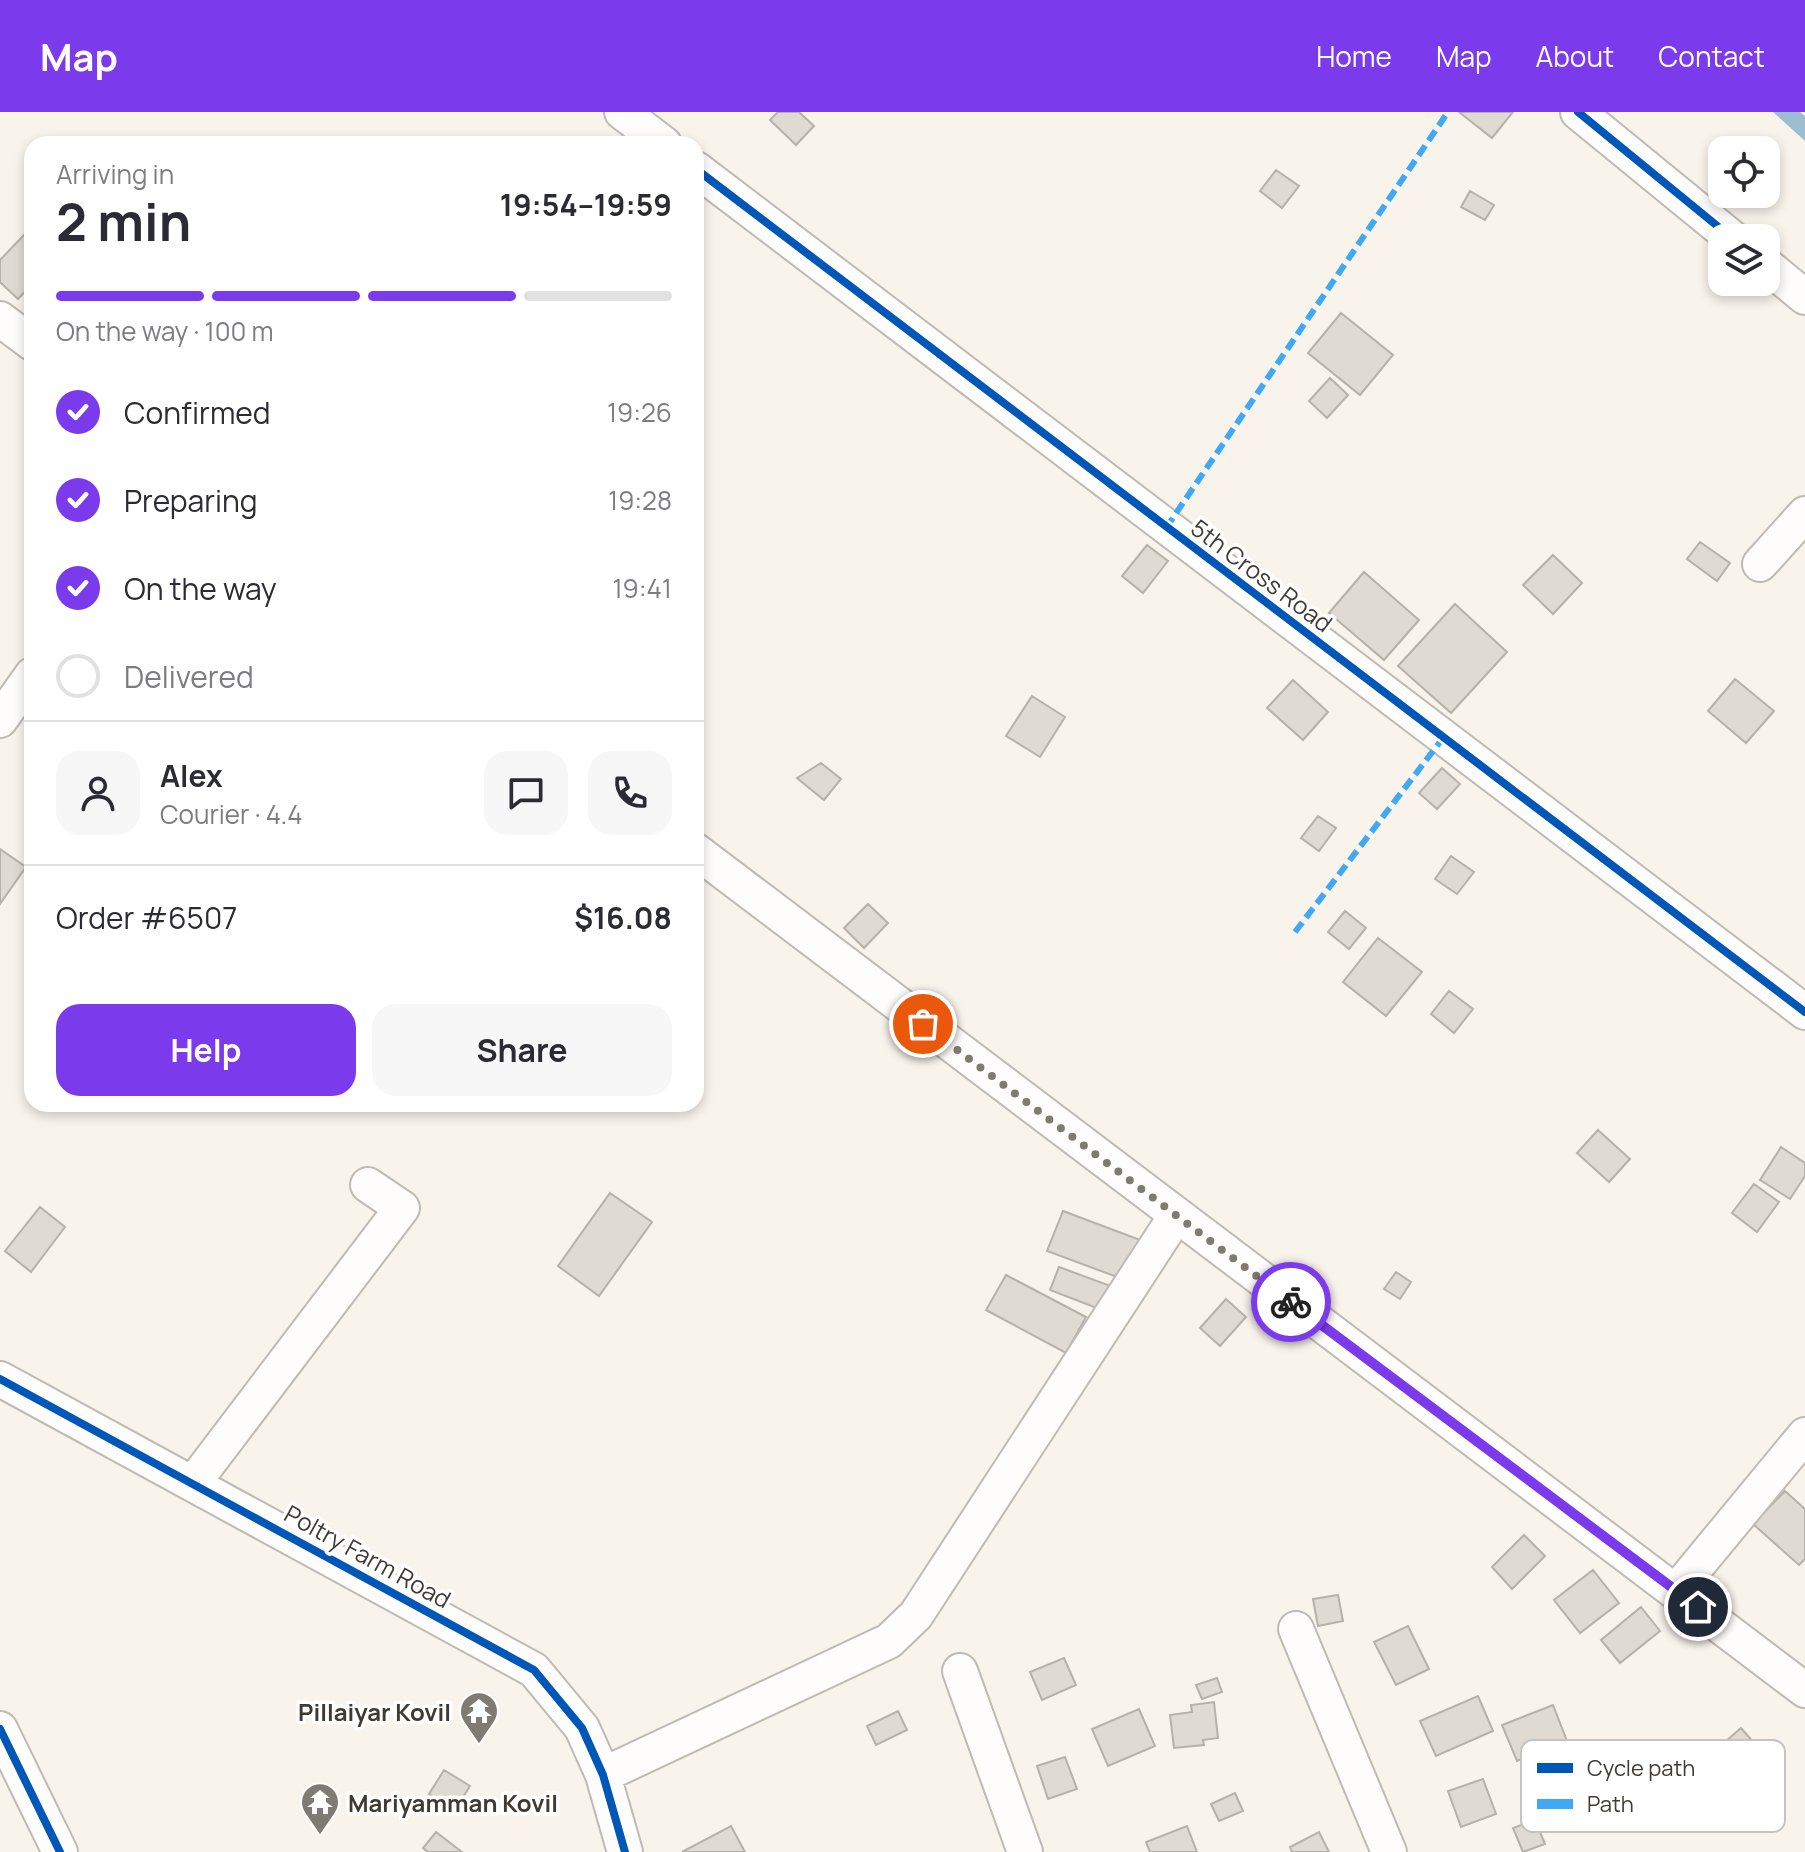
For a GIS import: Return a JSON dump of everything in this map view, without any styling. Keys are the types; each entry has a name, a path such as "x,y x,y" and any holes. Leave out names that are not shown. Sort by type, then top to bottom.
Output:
{"street":[{"path":"622,112 654,136"},
{"path":"1578,112 1715,224"},
{"name":"5th Cross Road","path":"704,175 1805,1012"},
{"path":"1780,276 1805,297"},
{"path":"0,319 24,337"},
{"path":"1760,564 1805,514"},
{"path":"0,720 24,686"},
{"path":"704,857 1176,1216 1677,1590 1805,1690"},
{"path":"194,1482 402,1208 368,1185"},
{"path":"603,1775 889,1641 916,1615 1176,1216"},
{"name":"Poltry Farm Road","path":"0,1379 534,1670 582,1728 603,1775 625,1852"},
{"path":"1677,1590 1805,1435"},
{"path":"1296,1629 1389,1852"},
{"path":"960,1671 1025,1852"},
{"path":"0,1729 60,1852"}],"water":[{"path":"1773,112 1800,112 1805,116 1805,141"}],"building":[{"path":"778,112 799,112 814,126 796,145 770,120"},
{"path":"1459,112 1513,112 1492,138"},
{"path":"1276,170 1299,186 1282,208 1260,191"},
{"path":"1470,191 1494,205 1485,220 1461,207"},
{"path":"24,235 24,293 18,299 0,282 0,260"},
{"path":"1341,313 1393,355 1360,395 1308,353"},
{"path":"1330,378 1348,395 1327,418 1309,401"},
{"path":"1700,542 1730,563 1717,581 1687,559"},
{"path":"1147,545 1168,561 1143,593 1122,576"},
{"path":"1553,555 1582,583 1553,614 1523,585"},
{"path":"1364,572 1419,620 1384,660 1329,613"},
{"path":"1455,604 1507,652 1451,713 1398,666"},
{"path":"1735,679 1774,711 1746,743 1708,711"},
{"path":"1293,680 1328,712 1303,740 1267,708"},
{"path":"1032,696 1065,717 1040,757 1006,736"},
{"path":"821,763 841,779 824,800 797,778"},
{"path":"1442,768 1460,784 1437,809 1419,793"},
{"path":"1318,816 1336,828 1319,851 1301,838"},
{"path":"0,849 24,866 24,870 0,904"},
{"path":"1451,856 1474,872 1457,894 1435,879"},
{"path":"868,904 888,923 864,948 844,928"},
{"path":"1345,911 1366,928 1349,949 1328,932"},
{"path":"1378,938 1422,972 1386,1016 1343,982"},
{"path":"1449,991 1473,1009 1454,1033 1431,1014"},
{"path":"1598,1130 1630,1159 1609,1182 1577,1153"},
{"path":"1781,1147 1805,1163 1805,1176 1790,1199 1760,1180"},
{"path":"1754,1184 1779,1202 1757,1232 1732,1213"},
{"path":"610,1193 652,1222 599,1296 558,1266"},
{"path":"40,1207 65,1227 31,1272 5,1251"},
{"path":"1063,1211 1143,1241 1128,1281 1047,1251"},
{"path":"1059,1267 1116,1288 1107,1312 1050,1290"},
{"path":"1396,1272 1411,1282 1400,1299 1384,1289"},
{"path":"1006,1275 1086,1317 1066,1353 986,1310"},
{"path":"1226,1299 1246,1317 1220,1346 1200,1328"},
{"path":"1785,1491 1805,1509 1805,1559 1799,1565 1753,1524"},
{"path":"1524,1535 1545,1556 1512,1589 1492,1567"},
{"path":"1593,1570 1619,1603 1580,1633 1554,1600"},
{"path":"1338,1595 1343,1621 1318,1626 1313,1599"},
{"path":"1641,1607 1660,1631 1620,1663 1601,1640"},
{"path":"1408,1626 1429,1669 1396,1685 1374,1642"},
{"path":"1064,1658 1076,1685 1042,1700 1030,1672"},
{"path":"1217,1678 1222,1692 1202,1699 1196,1685"},
{"path":"1478,1696 1493,1731 1436,1756 1420,1721"},
{"path":"1214,1702 1218,1738 1203,1740 1204,1745 1174,1748 1170,1715 1192,1712 1191,1705"},
{"path":"1553,1705 1567,1740 1521,1740 1521,1759 1517,1761 1502,1725"},
{"path":"1139,1709 1155,1746 1108,1766 1092,1729"},
{"path":"898,1711 907,1730 876,1745 867,1726"},
{"path":"1741,1728 1751,1740 1727,1740"},
{"path":"1065,1757 1077,1789 1048,1799 1037,1766"},
{"path":"444,1770 470,1786 455,1810 429,1794"},
{"path":"1483,1779 1496,1814 1461,1827 1448,1791"},
{"path":"1235,1793 1243,1811 1219,1821 1211,1804"},
{"path":"1521,1825 1521,1832 1540,1832 1545,1844 1523,1852 1513,1828"},
{"path":"731,1826 745,1852 682,1852"},
{"path":"1187,1826 1197,1852 1150,1852 1146,1842"},
{"path":"436,1832 462,1852 428,1852 423,1848"},
{"path":"1319,1832 1329,1852 1292,1852 1290,1847"}],"marked path":[{"path":"1166,528 1448,112"},
{"path":"1295,932 1443,738"}],"cycle path":[{"path":"1578,112 1715,224"},
{"path":"704,175 1805,1012"},
{"path":"0,1379 534,1670 582,1728 603,1775 625,1852"},
{"path":"0,1729 60,1852"}],"way so far":[{"path":"923,1024 1291,1302"}],"place":[{"name":"Pillaiyar Kovil","path":"479,1745"},
{"name":"Mariyamman Kovil","path":"320,1836"}],"route":[{"path":"1291,1302 1698,1607"}]}
